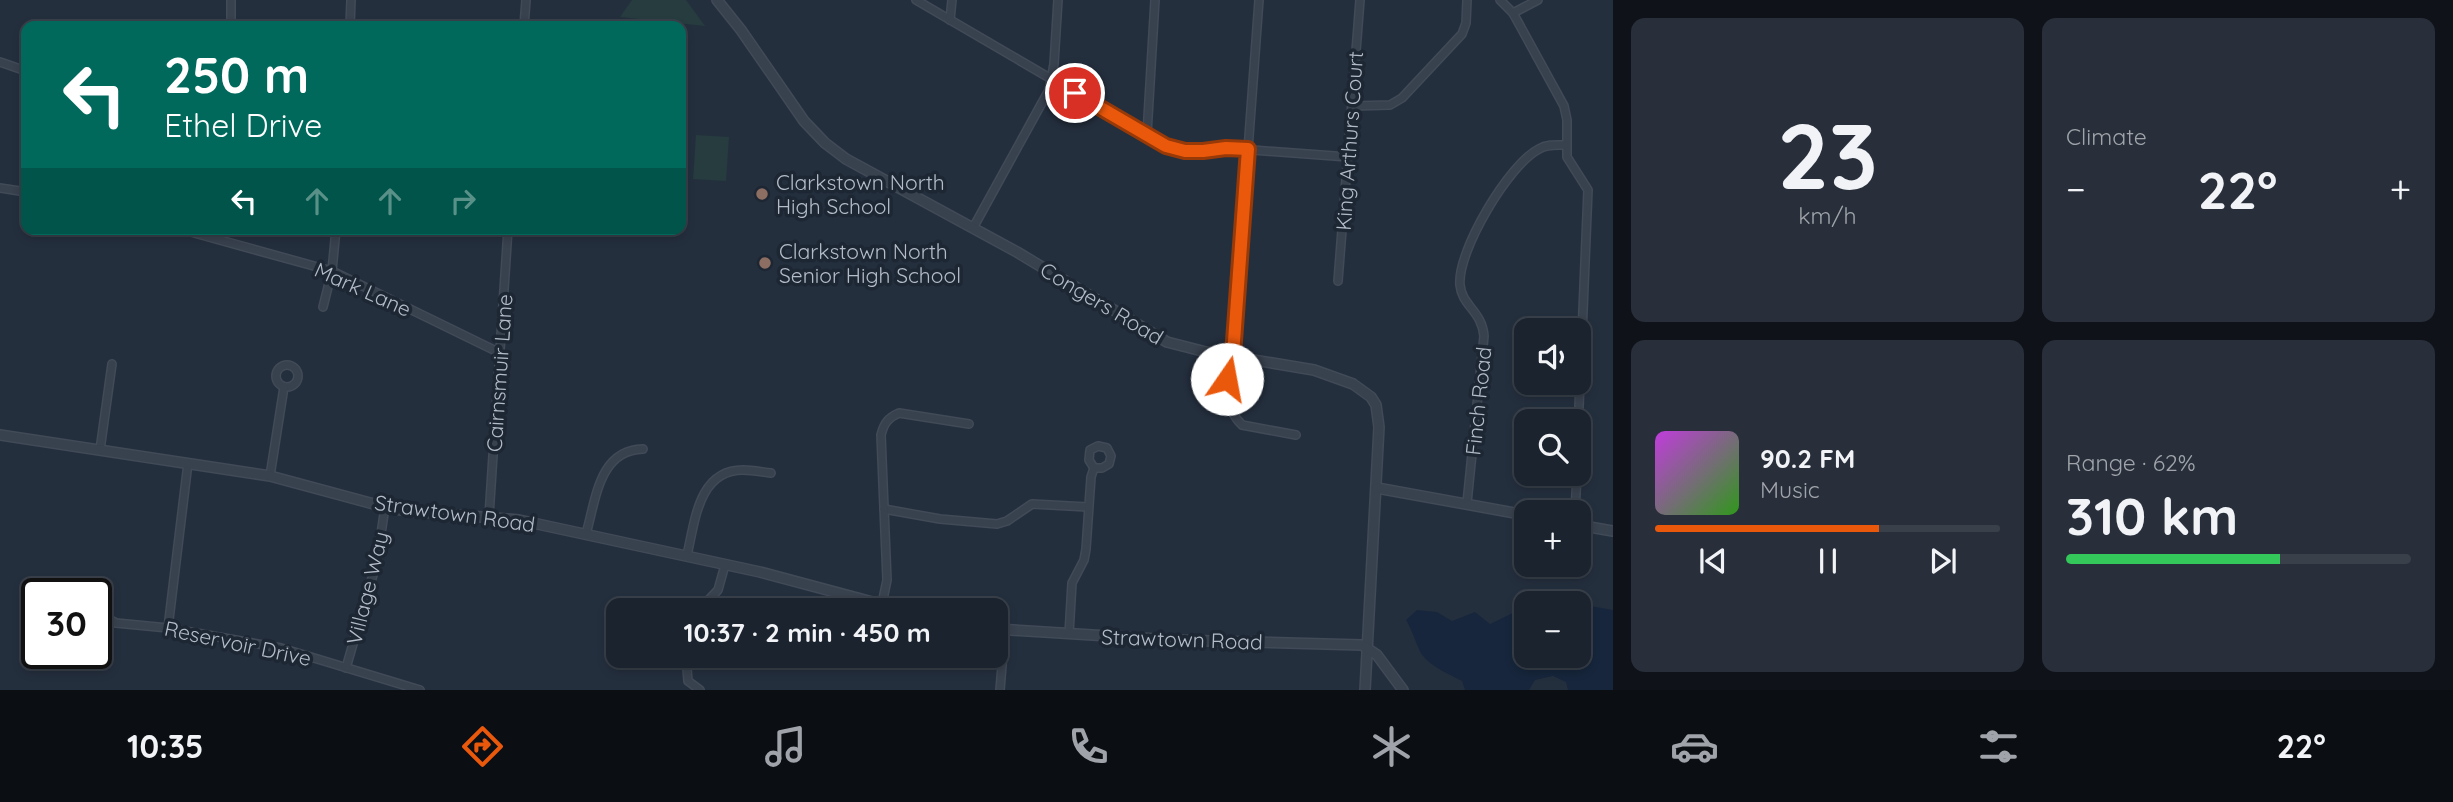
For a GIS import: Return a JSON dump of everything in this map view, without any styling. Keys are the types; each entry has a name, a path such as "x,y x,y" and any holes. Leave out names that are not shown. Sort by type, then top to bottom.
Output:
{"street":[{"path":"231,0 231,21"},
{"path":"350,21 351,0"},
{"path":"524,21 526,0"},
{"name":"Congers Road","path":"717,0 796,110 825,143 860,167 973,228 1167,342 1185,348 1281,363 1336,377 1364,390 1371,397 1376,405 1379,426 1365,690"},
{"path":"916,0 1166,146 1185,151 1226,148 1348,157"},
{"path":"950,20 952,0"},
{"path":"973,228 1044,101 1054,64 1058,0"},
{"path":"1147,134 1155,0"},
{"path":"1259,0 1233,355 1226,394 1230,409 1242,425 1296,435"},
{"name":"King Arthurs Court","path":"1338,281 1360,0"},
{"path":"1353,106 1390,105 1402,98 1462,34 1466,23 1467,0"},
{"path":"1500,0 1513,13 1564,106 1567,120 1567,157 1572,169 1588,190 1579,409"},
{"path":"1513,13 1538,0"},
{"path":"0,62 21,69"},
{"name":"Finch Road","path":"1467,503 1484,336 1480,316 1464,298 1460,276 1477,227 1511,177 1539,148 1565,145"},
{"path":"0,188 21,191"},
{"name":"Mark Lane","path":"209,235 332,271 500,354"},
{"path":"323,307 332,271 335,235"},
{"name":"Cairnsmuir Lane","path":"489,516 508,235"},
{"path":"100,450 113,364"},
{"path":"270,476 284,387"},
{"path":"883,598 887,580 881,435 883,425 899,413 969,424"},
{"name":"Strawtown Road","path":"0,435 270,476 407,511 489,516 586,534 687,555 858,598"},
{"path":"586,534 608,466 616,456 625,451 643,449"},
{"path":"169,628 188,463"},
{"path":"1069,634 1072,583 1084,561 1094,468"},
{"path":"687,555 702,496 708,486 727,472 742,470 771,473"},
{"path":"1377,488 1514,512"},
{"path":"884,509 940,519 997,524 1007,522 1032,504 1088,507"},
{"name":"Village Way","path":"346,668 377,561 386,507"},
{"path":"1591,527 1613,531"},
{"path":"710,598 718,590 725,565"},
{"name":"Reservoir Drive","path":"112,621 281,648 420,690"},
{"name":"Strawtown Road","path":"1008,630 1173,640 1347,643 1368,647"},
{"path":"1368,647 1403,690"},
{"path":"687,668 688,681 700,690"},
{"path":"1000,668 1000,690"}],"green space":[{"path":"632,0 686,0 705,26 686,24 686,21 620,17"},
{"path":"696,135 729,137 726,181 693,179"}],"water":[{"path":"1591,606 1613,610 1613,690 1568,690 1566,682 1553,676 1535,680 1529,690 1465,690 1462,681 1436,667 1423,656 1406,620 1417,610 1437,612 1452,621 1475,612 1490,624 1514,612 1514,668 1591,668"}],"place":[{"name":"Clarkstown North High School","path":"762,194"},
{"name":"Clarkstown North Senior High School","path":"765,263"}],"route":[{"path":"1075,93 1166,146 1185,151 1248,149 1233,355 1227,379"}]}
